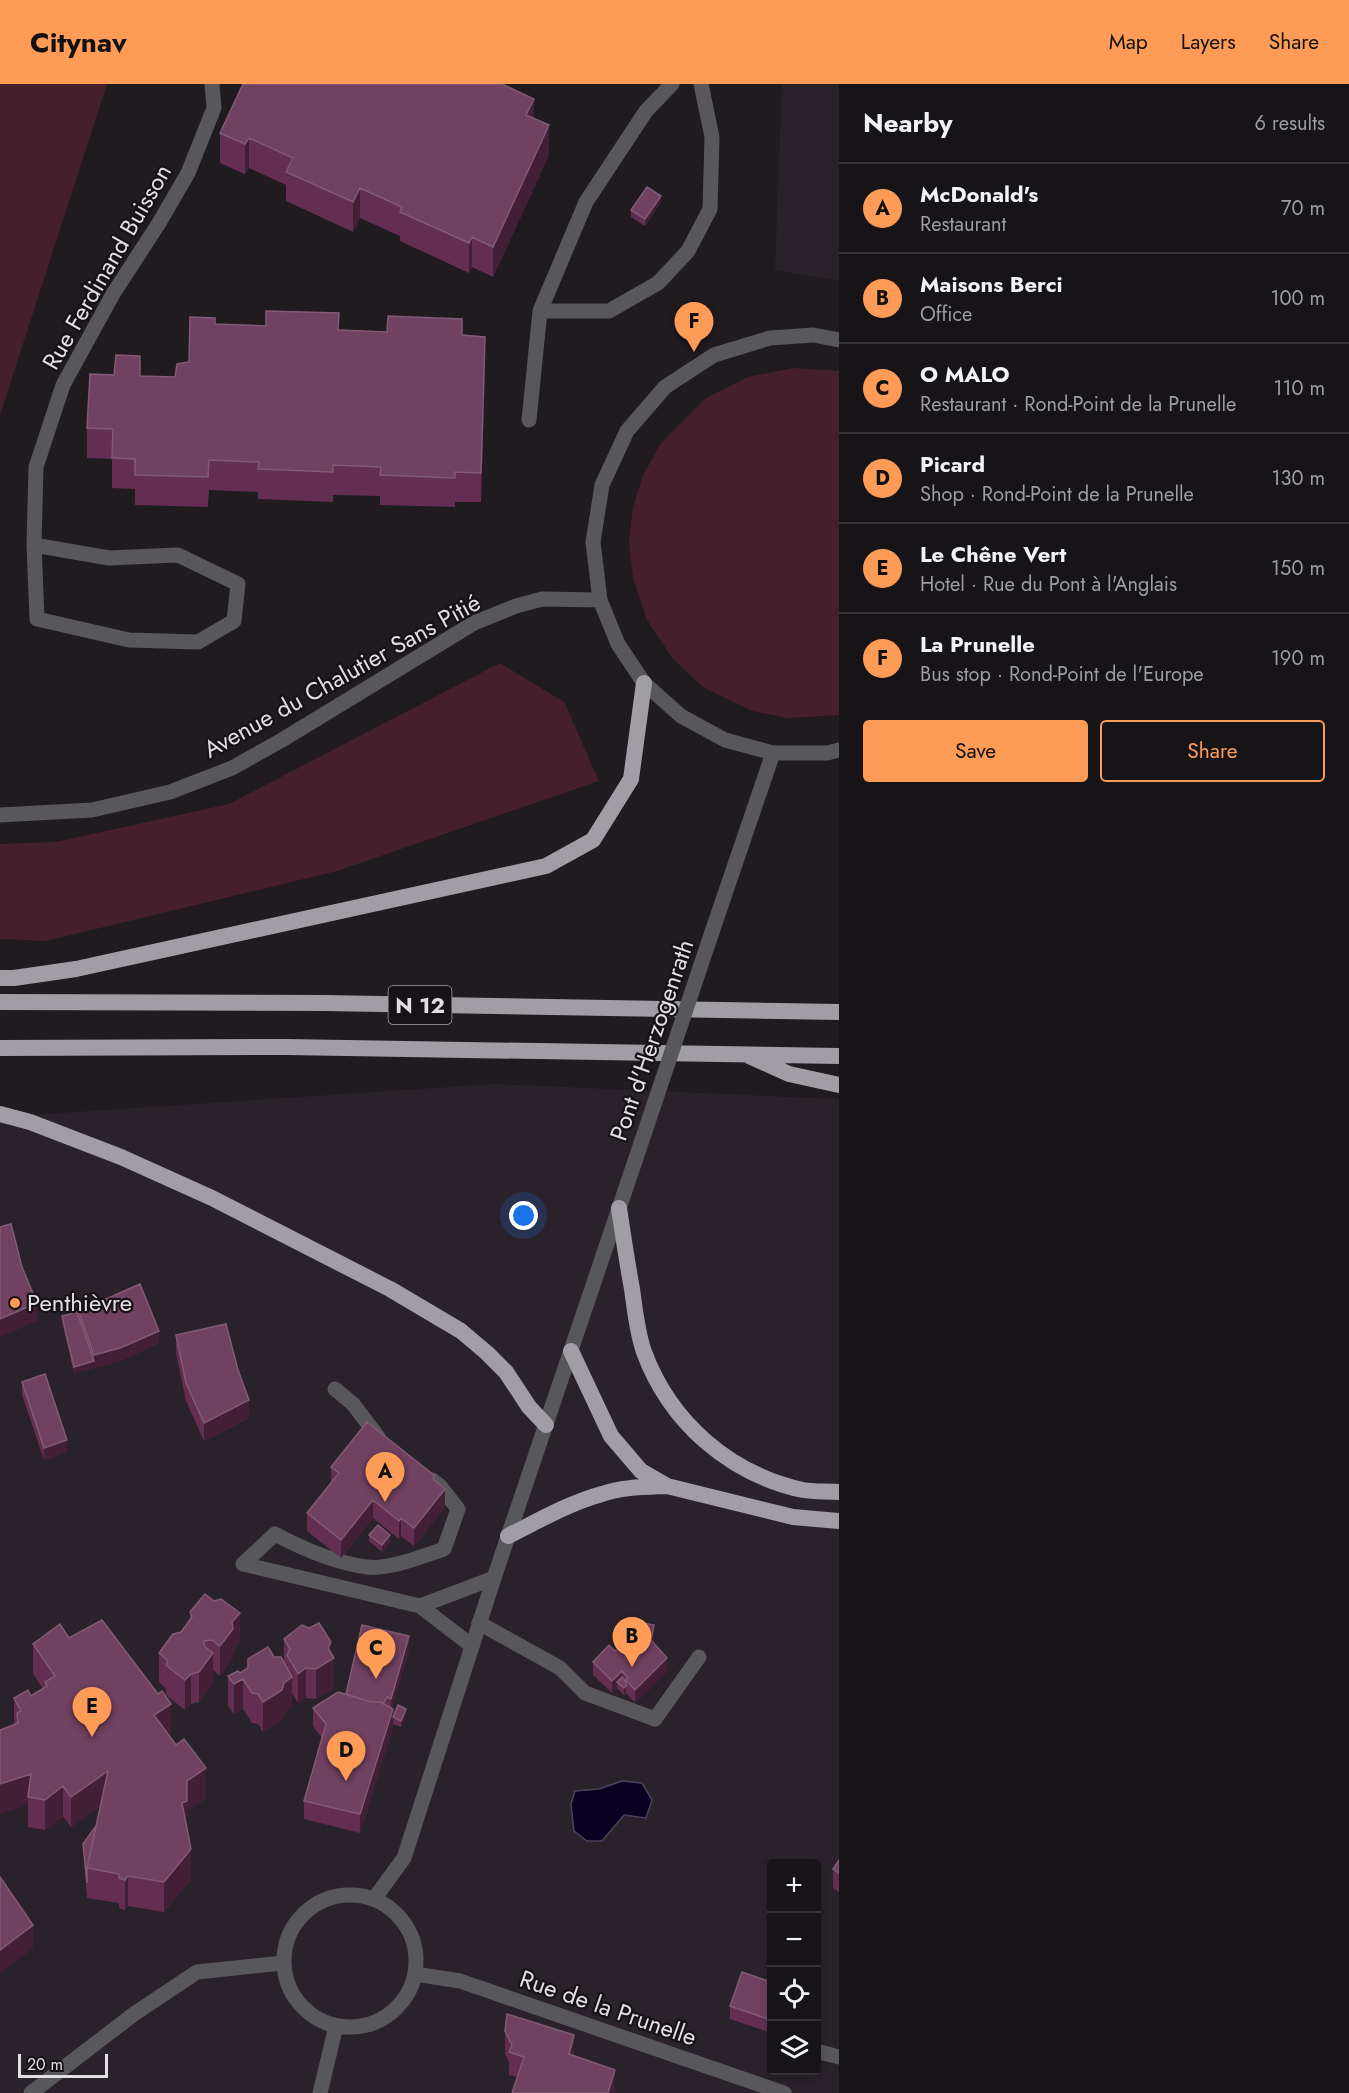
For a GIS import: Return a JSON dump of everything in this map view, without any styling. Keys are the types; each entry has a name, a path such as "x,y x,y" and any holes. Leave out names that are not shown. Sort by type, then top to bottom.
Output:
{"highway":[{"path":"0,978 76,969 546,866 593,840 631,778 644,683"},
{"name":"N 12","path":"0,1002 324,1003 839,1012"},
{"name":"N 12","path":"0,1048 287,1047 839,1056"},
{"path":"743,1053 789,1074 839,1085"},
{"path":"0,1114 30,1122 121,1157 212,1198 390,1289 461,1331 488,1353 506,1372 529,1407 546,1425"},
{"path":"619,1208 636,1318 644,1351 660,1386 678,1414 701,1440 734,1463 762,1477 803,1490 839,1492"},
{"path":"571,1351 611,1436 641,1472 667,1486 793,1517 839,1521"},
{"path":"508,1536 602,1493 667,1486"}],"street":[{"name":"Rue Ferdinand Buisson","path":"34,545 109,558 178,555 238,584 234,621 198,642 129,640 37,619 34,545 36,466 63,385 113,294 188,173 214,108 212,84"},
{"path":"529,420 540,311 586,202 646,111 672,84"},
{"path":"540,311 609,311 658,283 688,251 710,209 712,136 700,84"},
{"path":"839,340 813,335 770,338 714,355 665,387 627,431 602,485 593,543 600,600 618,644 644,683 681,716 725,740 773,753 827,753 839,750"},
{"name":"Avenue du Chalutier Sans Pitié","path":"0,815 92,810 170,792 242,763 474,623 516,606 542,599 600,600"},
{"name":"Pont d'Herzogenrath","path":"374,1899 404,1858 508,1536 773,753"},
{"path":"336,1389 353,1404 375,1434 391,1448"},
{"path":"423,1474 440,1486 458,1509 444,1549 403,1563 368,1568 309,1552 275,1534 243,1564 420,1606 472,1646"},
{"path":"420,1606 494,1578"},
{"path":"480,1623 560,1668 585,1693 655,1719 699,1658"},
{"path":"353,1895 374,1899 393,1911 408,1929 416,1951 415,1974 408,1993 394,2010 377,2021 357,2027 336,2026 316,2018 299,2004 291,1992 283,1962 287,1941 296,1922 312,1907 331,1897 353,1895"},
{"path":"31,2093 134,2014 197,1972 283,1962"},
{"name":"Rue de la Prunelle","path":"415,1974 459,1981 784,2093"},
{"path":"320,2093 336,2026"},
{"path":"821,2052 839,2057"}],"shaded area":[{"path":"0,84 107,84 0,415"},
{"path":"782,84 839,84 839,281 775,270"},
{"path":"793,368 839,371 839,715 788,718 753,711 704,688 673,659 647,620 633,578 629,542 633,507 643,475 661,443 706,398 748,377"},
{"path":"500,663 564,702 599,781 337,871 46,941 0,939 0,844 56,842 229,804"},
{"path":"494,1084 839,1099 839,2093 0,2093 0,1117"},
{"path":"622,1781 642,1783 652,1800 646,1818 624,1815 602,1841 587,1841 574,1831 571,1804 575,1791 599,1789"}],"building":[{"path":"243,84 502,84 534,99 526,115 549,125 493,247 472,237 469,243 400,212 402,207 360,188 353,202 286,172 293,158 249,138 245,144 220,133"},
{"path":"647,187 661,196 645,219 631,210"},
{"path":"266,311 339,313 338,330 387,332 388,316 462,319 462,335 485,337 481,473 455,472 455,478 380,475 381,467 333,465 333,472 258,469 259,462 209,460 208,477 135,475 135,459 112,458 113,429 87,428 90,374 114,375 116,355 140,356 140,376 175,377 177,364 189,362 190,317 215,318 215,324 266,326"},
{"name":"Penthièvre","path":"11,1224 22,1267 37,1303 0,1319 0,1227"},
{"path":"140,1284 159,1331 120,1348 94,1355 77,1306 106,1299"},
{"path":"77,1312 94,1361 74,1367 62,1316"},
{"path":"226,1324 238,1370 249,1400 204,1423 186,1383 176,1335"},
{"path":"45,1374 67,1440 44,1448 22,1382"},
{"path":"367,1422 435,1476 433,1479 445,1489 414,1528 401,1518 399,1521 373,1500 341,1540 307,1513 339,1473 331,1467"},
{"path":"378,1525 390,1535 382,1545 369,1535"},
{"path":"205,1594 214,1601 221,1599 240,1613 232,1622 233,1629 220,1646 212,1640 204,1641 204,1646 213,1653 199,1672 191,1674 185,1680 166,1665 168,1661 159,1653 173,1634 181,1632 192,1617 190,1612"},
{"path":"102,1620 158,1694 162,1691 171,1704 154,1715 176,1745 184,1739 206,1768 187,1781 187,1801 182,1803 191,1849 164,1882 128,1876 125,1880 119,1878 119,1874 87,1868 108,1771 71,1797 63,1786 45,1800 28,1797 31,1774 0,1784 0,1730 18,1723 17,1713 21,1711 14,1698 28,1690 31,1696 47,1686 45,1682 55,1676 33,1644 60,1624 69,1638"},
{"path":"632,1621 654,1625 651,1640 667,1658 635,1690 622,1671 612,1681 593,1662 609,1645 615,1651 628,1638"},
{"path":"319,1623 331,1642 328,1648 334,1658 316,1669 306,1668 298,1674 287,1655 290,1649 284,1639 302,1625 309,1628"},
{"path":"362,1625 409,1636 391,1699 387,1697 383,1704 346,1694"},
{"path":"268,1647 274,1657 281,1657 292,1677 284,1683 282,1690 263,1702 258,1694 252,1693 243,1679 234,1684 228,1676 248,1668 248,1659"},
{"path":"622,1677 626,1682 624,1688 617,1682"},
{"path":"338,1692 371,1702 381,1702 393,1709 360,1814 304,1801 326,1724 313,1708"},
{"path":"398,1705 406,1709 401,1721 393,1717"},
{"path":"96,1826 87,1868 87,1883 83,1844"},
{"path":"839,1860 839,1873 833,1869"},
{"path":"0,1877 33,1925 0,1950"},
{"path":"742,1972 767,1981 767,2019 730,2006"},
{"path":"507,2014 574,2035 569,2054 615,2070 608,2093 512,2093 524,2057 509,2052 512,2045 505,2031"}],"place":[{"name":"La Prunelle","path":"694,352"},
{"name":"Penthièvre","path":"15,1303"},
{"name":"McDonald's","path":"385,1502"},
{"name":"Maisons Berci","path":"632,1667"},
{"name":"O MALO","path":"376,1679"},
{"name":"Le Chêne Vert","path":"92,1737"},
{"name":"Picard","path":"346,1781"}]}
